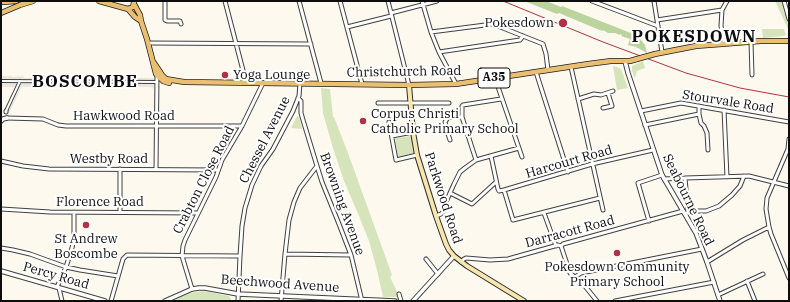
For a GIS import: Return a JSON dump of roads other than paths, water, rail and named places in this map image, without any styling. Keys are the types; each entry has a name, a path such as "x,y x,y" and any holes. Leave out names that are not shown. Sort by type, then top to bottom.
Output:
{"main road":[{"path":"2,2 16,1"},
{"path":"3,13 33,1"},
{"path":"99,1 126,8 131,8 134,2"},
{"path":"2,2 6,5 3,13"},
{"path":"123,2 123,5 141,21"},
{"path":"134,2 140,15 156,74 164,79"},
{"name":"Christchurch Road","path":"164,79 169,83 246,82 409,85 456,84 548,70 625,61 696,46 724,43 789,41"},
{"path":"154,63 164,79"},
{"name":"Parkwood Road","path":"409,85 413,132 417,155 436,216 449,250 461,262 524,301"}],"street":[{"path":"165,1 165,20 180,21 181,24"},
{"path":"225,1 246,82"},
{"path":"299,1 320,83"},
{"path":"340,1 362,84"},
{"path":"388,1 409,85"},
{"path":"347,27 422,3 437,1"},
{"path":"592,1 658,26"},
{"path":"654,1 662,52"},
{"path":"724,43 722,10 727,1"},
{"path":"784,1 789,18"},
{"path":"422,3 439,52 456,84"},
{"path":"657,20 722,10"},
{"path":"431,32 491,24 543,44 548,70"},
{"path":"439,52 520,40 523,36"},
{"path":"751,42 752,75"},
{"path":"148,43 311,44"},
{"name":"Seabourne Road","path":"625,61 662,175 686,212 696,233 720,301"},
{"path":"571,67 603,210"},
{"path":"536,72 568,172"},
{"path":"156,74 156,169"},
{"path":"495,78 522,157"},
{"path":"1,81 157,82"},
{"path":"6,111 20,81"},
{"name":"Crabton Close Road","path":"192,289 182,256 185,240 216,177 222,160 242,126 263,83"},
{"name":"Chessel Avenue","path":"238,301 240,256 245,208 252,185 261,166 273,149 293,111 300,94 300,83"},
{"path":"578,99 594,94 613,91"},
{"path":"603,108 612,106 608,93"},
{"name":"Browning Avenue","path":"298,98 301,101 301,114 322,182 351,255 362,300"},
{"path":"476,160 462,117 462,107 463,105 502,99"},
{"path":"378,103 449,103"},
{"name":"Stourvale Road","path":"641,111 681,103 789,122"},
{"path":"699,106 700,123 704,126 707,133 708,150"},
{"path":"724,110 727,176"},
{"path":"293,111 301,114"},
{"path":"645,125 699,114"},
{"path":"450,140 445,122 446,119 449,117 462,117"},
{"path":"1,121 7,118"},
{"name":"Hawkwood Road","path":"7,118 43,119 58,125 66,126 242,126"},
{"path":"389,122 396,160 417,155"},
{"path":"392,136 413,132"},
{"path":"789,139 789,149 766,202 769,227 789,278"},
{"path":"436,216 443,212 460,172 476,160 519,148"},
{"name":"Harcourt Road","path":"504,190 592,164 653,150"},
{"path":"492,156 498,189 499,191 504,190 513,220 600,198"},
{"name":"Westby Road","path":"1,161 38,168 218,170"},
{"path":"281,301 289,220 300,188 317,166"},
{"path":"120,169 120,212"},
{"path":"649,221 638,183 662,175"},
{"name":"Darracott Road","path":"461,262 466,258 502,260 523,256 558,245 561,246 563,244 649,221 686,212 706,211 719,206 732,195 740,186 744,176"},
{"path":"664,179 753,176 789,186"},
{"path":"685,178 686,212"},
{"path":"450,193 472,204 496,182"},
{"name":"Florence Road","path":"1,209 35,212 198,213"},
{"path":"62,301 58,288 73,242 74,212"},
{"path":"544,213 556,246"},
{"path":"707,262 743,240 769,227"},
{"path":"561,246 570,273 584,285 597,301"},
{"path":"1,248 30,254 66,267 118,276"},
{"path":"575,277 582,273 702,249"},
{"path":"285,254 351,255"},
{"path":"111,301 123,259 127,255 240,256"},
{"path":"413,301 454,256"},
{"path":"426,259 438,274"},
{"name":"Percy Road","path":"1,271 105,301"},
{"path":"718,295 763,274"},
{"path":"747,281 755,301"},
{"path":"615,301 714,282"},
{"name":"Beechwood Avenue","path":"165,301 192,289 205,288 238,294 395,301"},
{"path":"399,294 401,301"}],"railway":[{"path":"503,1 603,42 686,73 740,88 789,97"}],"place":[{"name":"Pokesdown","path":"563,23"},
{"name":"Yoga Lounge","path":"225,75"},
{"name":"Corpus Christi Catholic Primary School","path":"363,121"},
{"name":"St Andrew Boscombe","path":"86,225"},
{"name":"Pokesdown Community Primary School","path":"617,253"}],"district":[{"name":"POKESDOWN","path":"694,37"},
{"name":"BOSCOMBE","path":"85,82"}]}
